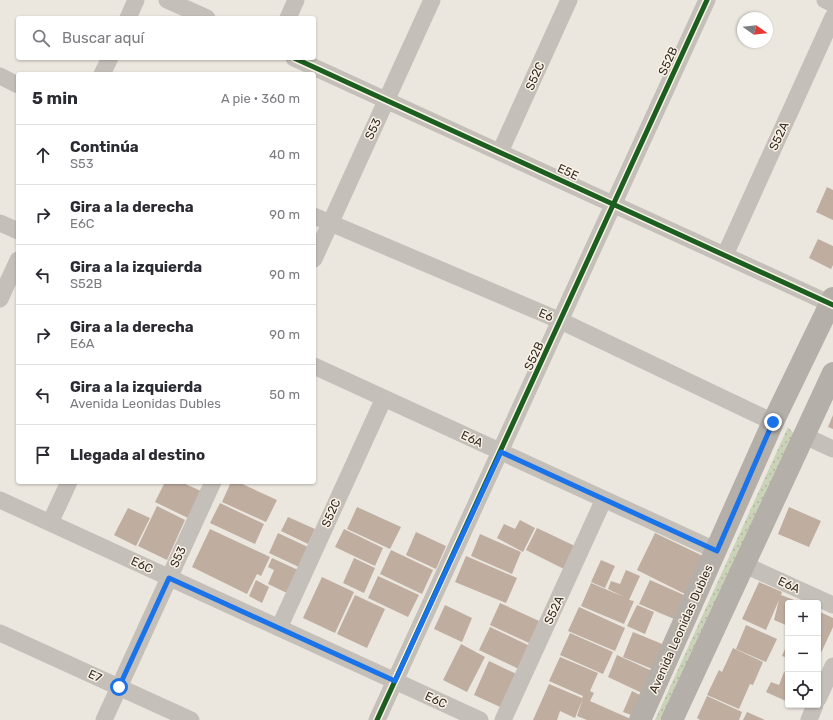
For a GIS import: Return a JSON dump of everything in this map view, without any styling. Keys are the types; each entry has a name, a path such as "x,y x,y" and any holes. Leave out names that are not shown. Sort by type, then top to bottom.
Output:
{"main road":[{"name":"Avenida Leonidas Dubles","path":"640,720 717,551 773,422 832,302"},
{"path":"672,720 833,373"}],"street":[{"path":"129,16 136,0"},
{"path":"168,0 203,16"},
{"path":"289,16 296,0"},
{"name":"S53","path":"316,254 432,0"},
{"name":"S52C","path":"500,152 569,0"},
{"name":"S52B","path":"377,720 707,0"},
{"path":"825,0 833,4"},
{"name":"S52A","path":"725,255 833,17"},
{"path":"103,72 109,60"},
{"name":"E5E","path":"298,60 725,255 832,302"},
{"path":"0,76 16,84"},
{"name":"E6","path":"316,217 561,321 773,422"},
{"path":"0,223 16,230"},
{"path":"0,299 16,264"},
{"name":"E6A","path":"316,367 717,551"},
{"name":"S52C","path":"279,628 384,398"},
{"path":"805,436 833,449"},
{"path":"50,523 68,484"},
{"name":"S53","path":"104,720 212,484"},
{"name":"S52A","path":"503,720 604,499"},
{"name":"E6C","path":"0,500 480,720"},
{"name":"E6A","path":"745,565 833,605"},
{"name":"E7","path":"0,633 191,720"},
{"path":"821,692 833,666"},
{"path":"809,720 814,708"}],"green space":[{"path":"788,427 794,434 664,720 655,720"}],"building":[{"path":"827,187 833,190 833,220 816,212"},
{"path":"818,239 833,246 833,265 831,269 809,258"},
{"path":"833,415 833,429 828,427"},
{"path":"164,484 185,484 201,491 188,518 155,502"},
{"path":"230,484 242,484 277,500 266,522 222,502"},
{"path":"220,503 264,524 255,544 210,523"},
{"path":"157,506 185,520 167,560 138,546"},
{"path":"357,507 401,527 390,549 347,529"},
{"path":"789,507 821,521 809,547 778,534"},
{"path":"128,508 150,518 136,546 114,535"},
{"path":"288,517 315,529 308,544 281,531"},
{"path":"520,520 535,528 523,552 497,538 504,524 515,529"},
{"path":"537,528 577,547 566,570 526,550"},
{"path":"210,529 270,557 261,576 257,574 247,594 192,567"},
{"path":"344,529 383,548 375,566 335,547"},
{"path":"416,532 446,546 436,569 406,555"},
{"path":"278,533 310,548 301,568 269,553"},
{"path":"655,533 703,556 685,594 637,570"},
{"path":"480,534 521,552 512,574 471,556"},
{"path":"391,550 433,570 422,594 380,574"},
{"path":"466,556 517,578 506,603 455,582"},
{"path":"272,558 298,570 287,593 268,584 274,570 268,567"},
{"path":"354,558 375,568 364,593 343,583"},
{"path":"601,560 615,566 605,588 591,582"},
{"path":"626,570 640,576 629,600 634,601 624,624 581,606 591,583 624,597 608,589 611,581 620,584"},
{"path":"378,576 419,595 408,617 368,598"},
{"path":"322,577 354,592 335,633 303,618"},
{"path":"256,580 269,587 262,603 249,596"},
{"path":"650,580 684,595 674,619 639,604"},
{"path":"759,582 782,592 781,595 794,600 785,600 785,625 774,620 779,600 766,630 742,619"},
{"path":"355,595 385,609 367,648 337,634"},
{"path":"500,603 539,621 529,643 490,625"},
{"path":"445,605 472,618 462,642 434,629"},
{"path":"637,605 654,612 645,634 627,626"},
{"path":"579,607 625,628 615,651 568,631"},
{"path":"821,612 833,618 833,627 821,653"},
{"path":"746,625 777,639 766,662 736,649"},
{"path":"490,627 536,649 525,672 479,650"},
{"path":"633,632 667,646 657,671 623,657"},
{"path":"570,633 613,652 603,674 560,655"},
{"path":"461,644 485,657 467,692 443,680"},
{"path":"733,648 763,662 753,685 750,684 739,709 707,695 719,670 722,672"},
{"path":"785,649 785,657 782,656"},
{"path":"617,655 652,671 642,693 608,677"},
{"path":"560,657 598,673 590,691 594,693 590,701 633,720 587,720 577,716 583,698 575,718 560,711 557,720 533,720 549,684 582,698 583,696 549,681"},
{"path":"489,661 525,678 509,711 474,695"},
{"path":"784,672 785,701 766,692 771,682 779,685"},
{"path":"632,691 642,696 634,716 623,712"},
{"path":"707,696 742,712 739,720 700,720 697,718"},
{"path":"747,712 765,720 743,720"}],"cycle path":[{"path":"377,720 707,0"},
{"path":"298,60 833,305"}],"route":[{"path":"119,687 169,578 395,681 501,452 717,551 773,422"}]}
